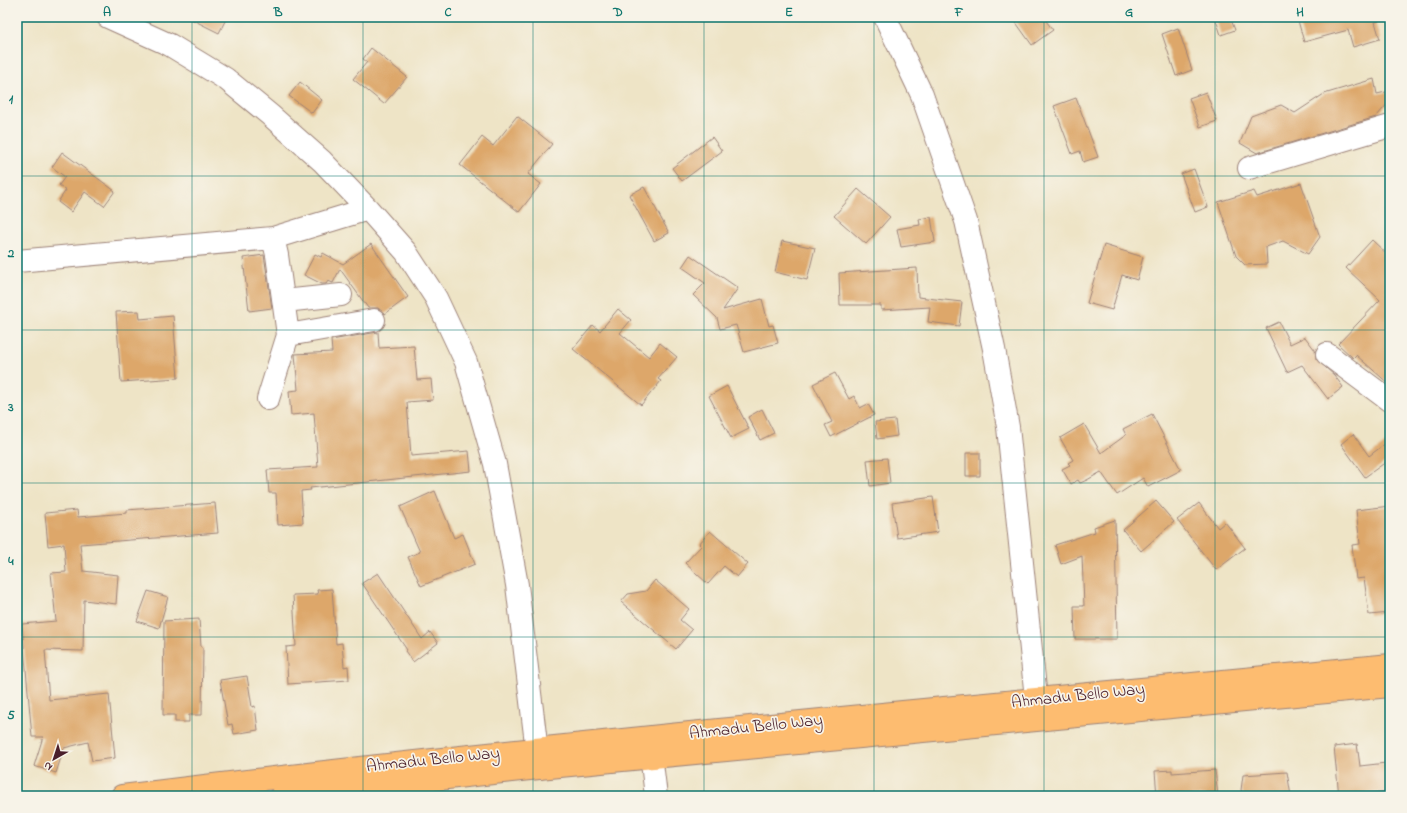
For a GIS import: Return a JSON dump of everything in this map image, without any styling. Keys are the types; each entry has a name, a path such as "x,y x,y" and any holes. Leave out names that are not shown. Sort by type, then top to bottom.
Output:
{"main road":[{"name":"Ahmadu Bello Way","path":"122,796 328,771 538,758 1170,697 1390,665"},
{"name":"Ahmadu Bello Way","path":"1170,697 1390,686"},
{"name":"Ahmadu Bello Way","path":"282,796 538,758"}],"street":[{"path":"108,17 170,45 226,79 322,161 406,252 436,298 466,362 495,464 517,585 538,758"},
{"path":"885,17 922,95 966,221 994,349 1008,427 1037,710"},
{"path":"1249,168 1390,126"},
{"path":"17,261 273,238 368,210"},
{"path":"268,399 288,335 284,301 273,238"},
{"path":"284,301 341,295"},
{"path":"288,335 374,320"},
{"path":"1327,354 1390,401"},
{"path":"651,747 656,796"}],"building":[{"path":"187,17 227,17 219,33"},
{"path":"1012,17 1043,17 1053,30 1032,45"},
{"path":"1215,17 1230,17 1235,30 1221,35"},
{"path":"1297,17 1378,17 1379,21 1375,22 1380,39 1353,47 1348,30 1304,42"},
{"path":"1178,28 1192,70 1176,76 1162,34"},
{"path":"371,48 407,77 384,104 353,79 367,62 363,59"},
{"path":"1374,79 1377,94 1390,91 1390,101 1376,117 1257,153 1240,143 1251,116 1281,105 1295,113 1324,94"},
{"path":"300,82 322,100 312,113 289,96"},
{"path":"1206,92 1217,121 1200,127 1189,98"},
{"path":"1076,98 1098,157 1083,162 1080,151 1072,154 1054,106"},
{"path":"517,116 552,144 528,174 541,184 519,212 460,165 482,137 493,146"},
{"path":"712,137 722,151 682,181 672,168"},
{"path":"62,152 115,191 104,206 85,192 71,212 58,202 66,190 59,185 65,177 52,167"},
{"path":"1194,169 1208,207 1195,212 1181,174"},
{"path":"1301,183 1320,237 1308,254 1283,241 1266,247 1267,264 1245,265 1236,256 1218,202 1254,191 1257,197"},
{"path":"644,187 669,233 654,241 629,195"},
{"path":"858,189 890,217 866,244 834,216"},
{"path":"931,217 935,242 901,247 897,229 920,225 919,219"},
{"path":"1372,240 1390,257 1390,385 1356,355 1353,358 1338,344 1380,300 1346,268"},
{"path":"782,241 815,248 807,280 775,272"},
{"path":"371,244 408,297 385,314 378,308 368,308 340,269 333,283 328,281 326,284 322,284 304,275 315,254 321,257 323,253 343,264"},
{"path":"1104,245 1143,257 1137,280 1122,275 1112,310 1087,303"},
{"path":"264,255 272,308 249,311 243,258"},
{"path":"690,255 738,288 723,310 762,299 769,326 773,325 778,343 744,352 736,325 720,329 717,318 693,295 705,283 682,267"},
{"path":"917,268 918,297 962,302 959,326 928,322 930,307 881,310 881,305 840,305 839,273"},
{"path":"618,309 631,320 620,333 649,357 660,343 677,357 658,379 661,381 641,405 573,349 593,325 600,331"},
{"path":"139,311 140,319 173,316 178,378 121,382 116,312"},
{"path":"1279,322 1290,344 1305,337 1315,350 1316,359 1334,375 1343,387 1328,399 1302,365 1287,372 1266,328"},
{"path":"378,332 379,348 414,346 417,380 431,379 433,400 407,402 411,456 469,451 471,471 310,488 311,490 301,491 303,523 278,525 276,493 269,493 267,470 318,467 314,413 291,415 289,391 298,390 295,354 332,352 331,340"},
{"path":"835,373 849,399 854,396 860,408 868,404 874,415 831,437 825,425 832,422 813,384"},
{"path":"727,386 749,429 731,438 709,396"},
{"path":"762,409 774,433 760,440 748,417"},
{"path":"1152,414 1181,470 1148,487 1143,478 1117,495 1101,472 1080,483 1078,480 1071,484 1062,469 1070,465 1068,463 1073,460 1060,438 1084,424 1101,453 1126,435 1123,429"},
{"path":"895,420 897,436 877,439 875,422"},
{"path":"1353,434 1369,456 1390,440 1390,459 1365,477 1341,444"},
{"path":"966,453 980,453 980,476 966,476"},
{"path":"887,458 890,483 870,486 867,460"},
{"path":"435,491 454,538 463,534 475,564 421,586 408,557 420,552 400,507"},
{"path":"933,497 938,532 897,538 892,503"},
{"path":"1156,501 1174,522 1141,551 1123,530"},
{"path":"215,503 218,533 80,544 83,571 118,575 116,604 84,600 83,651 45,650 49,700 109,694 115,758 92,761 88,742 64,748 56,773 34,766 43,737 32,737 22,624 56,621 51,573 66,572 64,544 48,546 45,513 77,510 78,517 127,513 127,510"},
{"path":"1199,503 1218,528 1225,522 1245,548 1216,570 1177,520"},
{"path":"1390,506 1390,573 1388,573 1390,613 1369,615 1364,578 1356,579 1352,545 1360,544 1356,510"},
{"path":"1115,520 1117,639 1075,639 1074,606 1084,606 1082,556 1061,564 1055,545 1095,532 1094,527"},
{"path":"710,531 748,564 737,577 724,566 708,584 685,563 701,546 699,544"},
{"path":"378,573 422,639 430,632 438,643 413,662 405,651 407,650 362,583"},
{"path":"655,580 689,609 680,620 692,630 676,649 621,602 628,594 646,591"},
{"path":"332,589 336,644 342,643 344,667 348,666 349,680 288,684 286,647 296,646 293,595 318,594 317,590"},
{"path":"148,591 168,597 159,628 137,621"},
{"path":"199,619 201,647 203,647 202,715 189,715 189,722 175,722 175,715 163,715 164,621"},
{"path":"247,676 252,707 255,706 258,730 234,734 232,724 228,725 220,680"},
{"path":"1357,744 1360,766 1386,763 1389,791 1363,794 1363,796 1339,796 1334,747"},
{"path":"1172,770 1172,773 1215,770 1218,796 1157,796 1155,771"},
{"path":"1287,772 1291,796 1244,796 1241,790 1243,775"}]}
